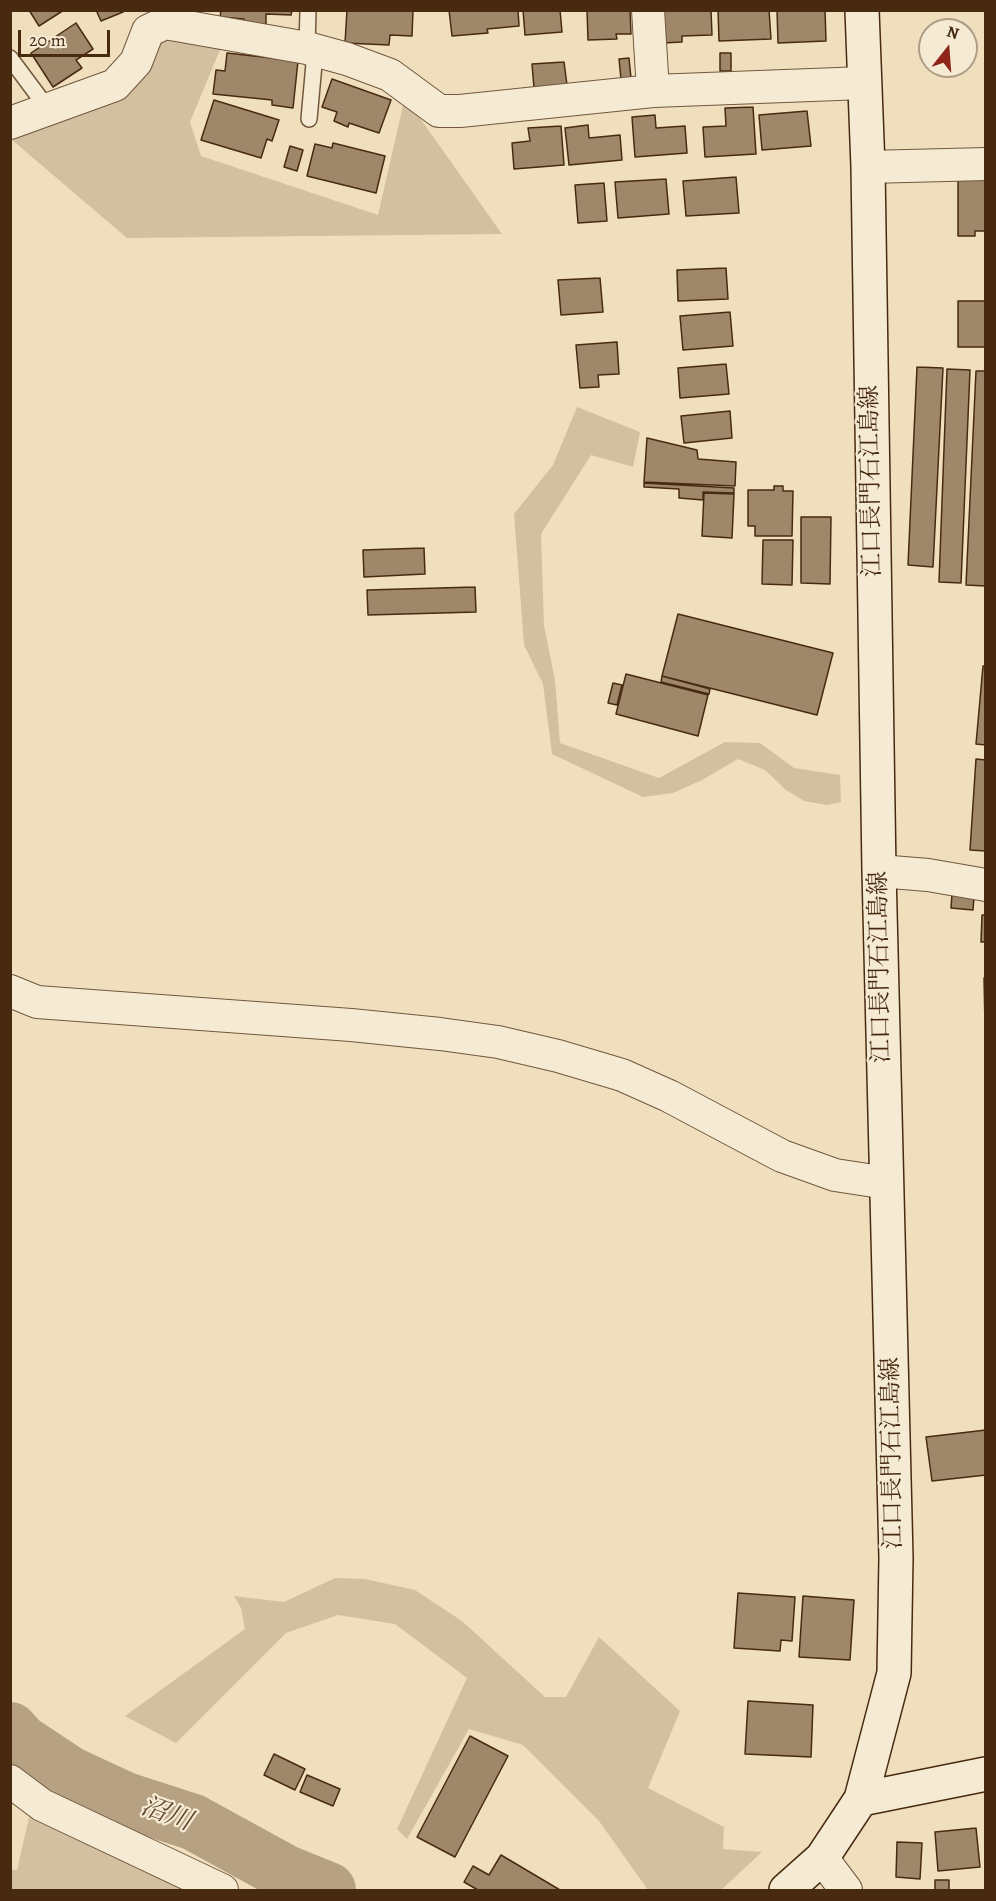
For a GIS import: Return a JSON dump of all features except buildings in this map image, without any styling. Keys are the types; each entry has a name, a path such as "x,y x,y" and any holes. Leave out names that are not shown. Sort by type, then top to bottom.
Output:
{"main road":[{"name":"江口長門石江島線","path":"786,1890 822,1858 861,1799 894,1673 896,1558 879,872 868,167 862,10"},
{"path":"861,1799 986,1774"}],"street":[{"path":"648,10 653,91"},
{"path":"10,123 115,85 136,62 143,21 307,48 347,59 390,75 439,111 471,110 653,91 864,83"},
{"path":"868,167 986,164"},
{"path":"879,872 928,875 986,885"},
{"path":"10,991 38,1002 351,1024 498,1042 558,1056 622,1076 669,1096 782,1156 835,1175 887,1183"},
{"path":"10,1781 42,1805 222,1890"},
{"path":"822,1858 846,1890"}],"lane":[{"path":"308,10 307,48 314,64 309,119"},
{"path":"10,58 48,109"}],"shaded area":[{"path":"165,37 222,45 190,122 201,156 378,215 405,97 502,234 127,238 12,140 132,92"},
{"path":"577,407 640,432 633,467 591,455 541,534 544,626 555,680 560,743 659,778 725,742 760,743 794,768 840,775 841,802 827,805 804,801 786,790 765,770 738,759 702,780 673,793 643,797 552,754 543,684 524,645 514,514 553,465"},
{"path":"335,1578 365,1579 415,1590 462,1621 545,1697 566,1697 599,1637 680,1711 648,1788 724,1827 723,1849 762,1852 721,1890 648,1890 599,1821 523,1745 469,1729 407,1839 397,1829 467,1678 395,1624 338,1615 286,1633 176,1743 125,1716 245,1629 241,1608 234,1596 284,1602"},
{"path":"30,1813 197,1890 11,1890 11,1870 17,1870"}],"waterway":[{"name":"沼川","path":"10,1730 21,1742 71,1775 125,1800 193,1822 286,1873 328,1890"}]}
